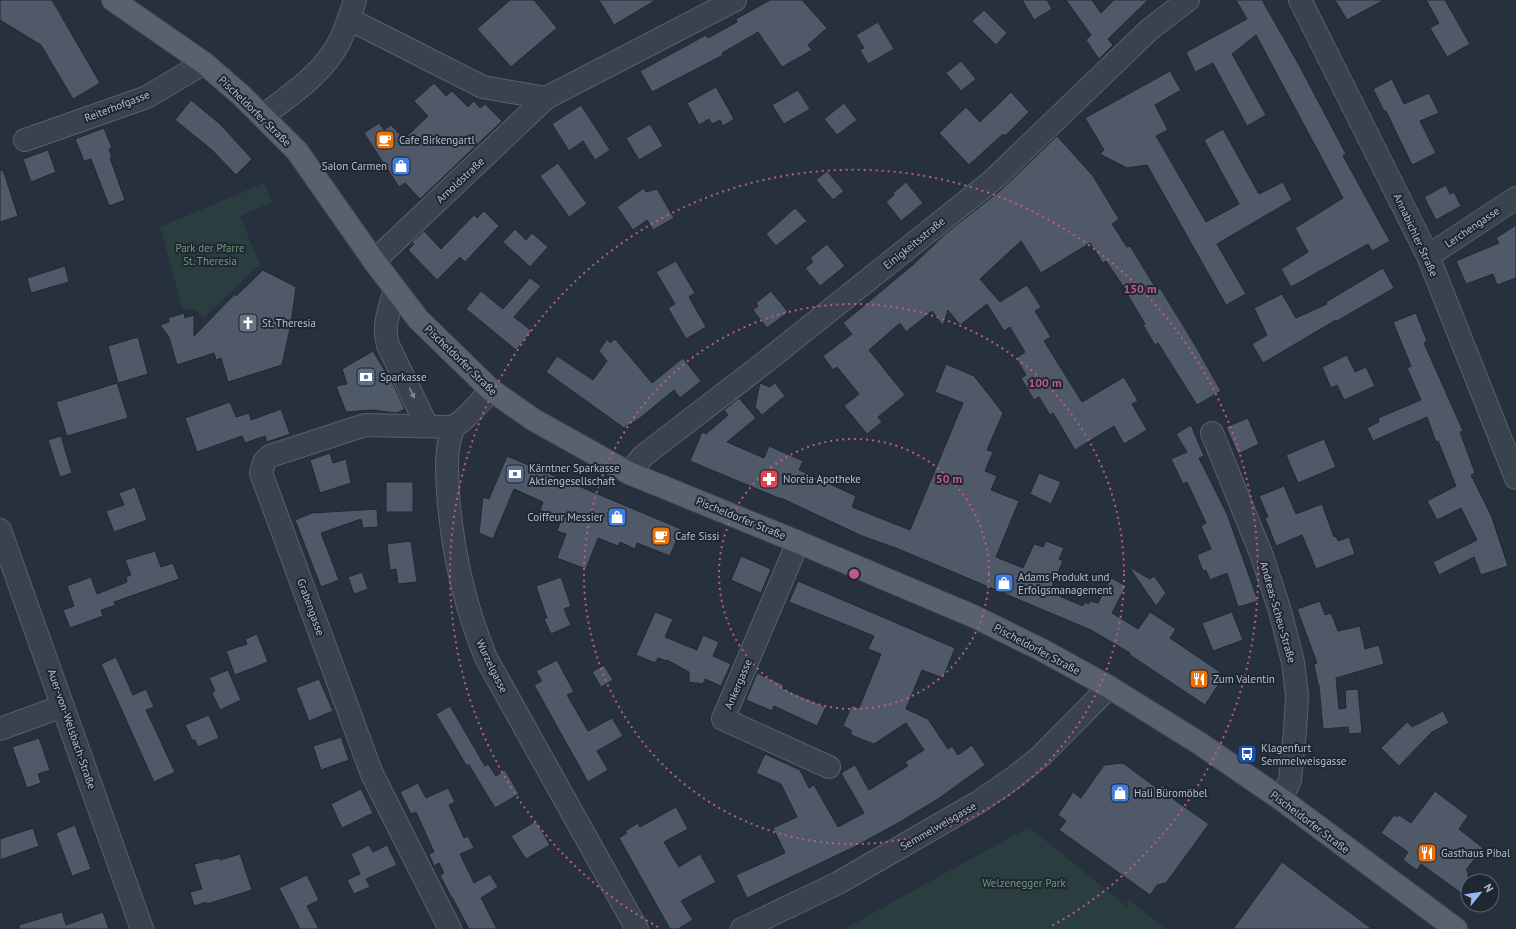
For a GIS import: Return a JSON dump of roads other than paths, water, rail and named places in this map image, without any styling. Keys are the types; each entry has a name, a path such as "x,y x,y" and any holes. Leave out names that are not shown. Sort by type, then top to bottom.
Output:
{"main road":[{"name":"Pischeldorfer Straße","path":"113,0 204,63 263,116 297,151 374,261 418,319 492,390 534,420 629,473 973,616 1042,650 1109,687 1199,743 1281,799 1456,929"}],"street":[{"name":"Arnoldstraße","path":"374,261 546,98 700,8 735,0"},
{"name":"Einigkeitsstraße","path":"629,473 643,456 764,363 994,180 1150,29 1188,0"},
{"name":"Annabichler Straße","path":"1300,0 1428,256 1516,478"},
{"path":"263,116 316,74 333,53 352,10 483,87 546,98"},
{"name":"Reiterhofgasse","path":"25,140 147,96 204,63"},
{"name":"Lerchengasse","path":"1428,256 1516,198"},
{"path":"395,289 386,322 385,335 388,345 427,426"},
{"path":"453,428 464,419 492,390"},
{"name":"Grabengasse","path":"450,929 372,774 261,473 264,462 270,456 366,425 453,428"},
{"name":"Wurzelgasse","path":"453,428 448,449 447,468 451,532 462,588 474,628 486,658 636,929"},
{"name":"Andreas-Scheu-Straße","path":"1212,433 1262,556 1293,662 1297,694 1295,731 1290,780 1281,799"},
{"name":"Auer-von-Welsbach-Straße","path":"0,530 142,929"},
{"name":"Ankergasse","path":"798,542 722,719 828,767"},
{"name":"Semmelweisgasse","path":"742,929 838,883 977,803 1016,776 1040,756 1109,687"},
{"path":"0,729 63,706"}],"place":[{"name":"Cafe Birkengartl","path":"385,140"},
{"name":"Salon Carmen","path":"401,166"},
{"name":"St. Theresia","path":"248,323"},
{"name":"Sparkasse","path":"366,377"},
{"name":"Kärntner Sparkasse Aktiengesellschaft","path":"515,474"},
{"name":"Noreia Apotheke","path":"769,479"},
{"name":"Coiffeur Messier","path":"617,517"},
{"name":"Cafe Sissi","path":"661,536"},
{"name":"Adams Produkt und Erfolgsmanagement","path":"1004,583"},
{"name":"Zum Valentin","path":"1199,679"},
{"name":"Klagenfurt Semmelweisgasse","path":"1247,754"},
{"name":"Hali Büromöbel","path":"1120,793"},
{"name":"Gasthaus Pibal","path":"1427,853"}],"park label":[{"name":"Park der Pfarre St. Theresia","path":"210,254"},
{"name":"Welzenegger Park","path":"1024,883"}]}
